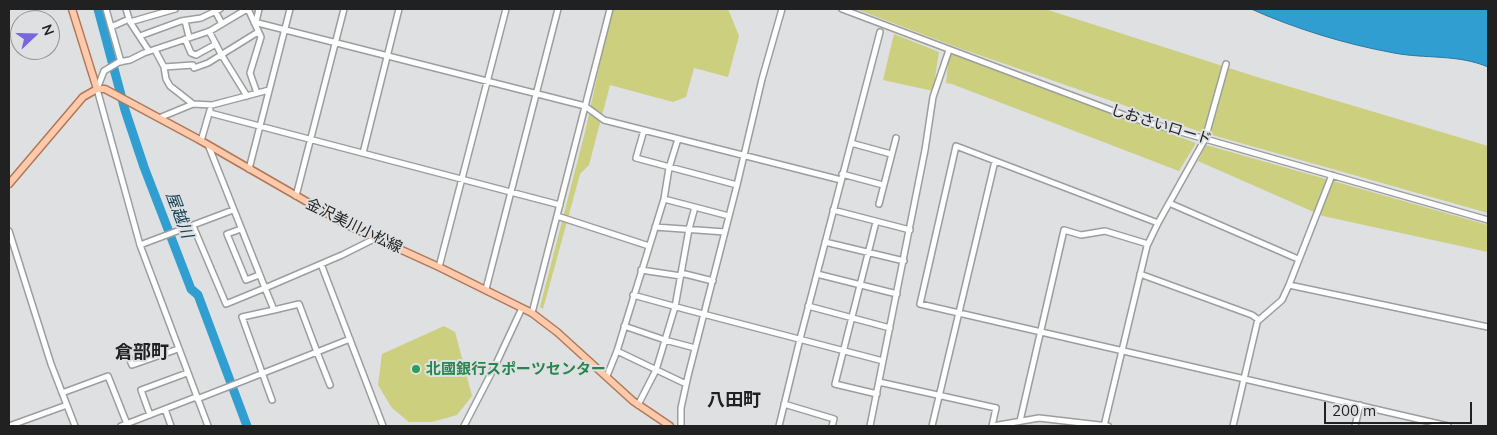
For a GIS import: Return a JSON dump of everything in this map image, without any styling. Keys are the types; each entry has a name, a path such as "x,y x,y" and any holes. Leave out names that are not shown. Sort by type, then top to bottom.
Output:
{"main road":[{"path":"9,184 83,97 97,89 72,9"},
{"name":"金沢美川小松線","path":"97,89 105,89 159,118 349,226 486,289 532,313 557,332 638,405 670,426"}],"street":[{"path":"106,9 120,62"},
{"path":"126,9 130,20 140,36 164,68 166,79 170,86 193,104"},
{"path":"111,27 151,12 174,9"},
{"path":"208,426 140,245 97,89 104,71 120,62 209,31 247,9 261,37 250,73 257,93"},
{"path":"255,22 259,9"},
{"path":"249,169 290,9"},
{"path":"296,196 344,9"},
{"path":"363,153 399,9"},
{"path":"439,267 506,9"},
{"path":"486,289 558,9"},
{"path":"532,313 609,9"},
{"path":"681,426 681,408 686,384 705,315 762,79 782,9"},
{"name":"しおさいロード","path":"842,9 1132,118 1488,220"},
{"path":"140,36 185,21 202,18 216,10 222,24"},
{"path":"185,21 191,53 196,55 216,44"},
{"path":"255,22 585,106 604,120 841,180"},
{"path":"209,31 220,54 247,96"},
{"path":"164,68 193,65 194,68 208,63 258,32"},
{"path":"779,426 808,306 880,32"},
{"path":"870,426 926,150 933,98 949,50"},
{"path":"1104,426 1148,244 1168,203 1205,139 1226,64"},
{"path":"159,118 193,104 210,105 269,90"},
{"path":"200,141 210,113 210,105"},
{"path":"210,113 560,205"},
{"path":"644,130 636,158 737,185"},
{"path":"879,204 896,138"},
{"path":"607,376 617,351 664,199 669,168 678,139"},
{"path":"851,143 891,154"},
{"path":"1158,222 956,146 920,304 1448,426"},
{"path":"209,147 274,310"},
{"path":"932,426 995,161"},
{"path":"842,174 883,185"},
{"path":"1140,274 1259,320 1282,300 1332,175"},
{"path":"664,199 729,216"},
{"path":"1168,203 1298,259"},
{"path":"638,405 656,370 676,307 688,229 695,207"},
{"path":"140,245 233,210"},
{"path":"833,210 910,230"},
{"path":"557,216 649,246"},
{"path":"876,222 835,384 877,394"},
{"path":"194,226 226,304 321,264 376,238"},
{"path":"655,227 725,232"},
{"path":"241,229 227,234 246,280 260,275"},
{"path":"1019,423 1064,230 1081,235 1105,231 1148,244"},
{"path":"9,232 62,393 75,426"},
{"path":"825,242 904,261"},
{"path":"321,264 383,426"},
{"path":"641,270 681,274 713,281"},
{"path":"817,274 897,294"},
{"path":"1289,285 1488,327"},
{"path":"633,295 883,361"},
{"path":"272,400 242,317 299,304 330,384"},
{"path":"808,306 890,328"},
{"path":"464,426 522,308"},
{"path":"1233,426 1258,319"},
{"path":"624,326 696,348"},
{"path":"121,426 136,423 165,409 350,339"},
{"path":"127,353 132,365 178,349"},
{"path":"617,351 686,384"},
{"path":"150,415 142,390 187,373"},
{"path":"62,393 108,376 127,424"},
{"path":"879,382 996,408 993,426 1039,418 1108,426"},
{"path":"784,404 834,419 832,426"},
{"path":"9,426 67,405"},
{"path":"1355,426 1360,405"},
{"path":"165,409 171,426"}],"green space":[{"path":"612,9 728,9 739,36 728,77 694,68 686,97 673,102 610,85 589,165 580,174 543,309 540,307 585,132"},
{"path":"856,9 1045,9 1257,77 1488,146 1488,213 1198,131 959,48"},
{"path":"894,34 939,52 933,91 883,80"},
{"path":"949,53 1196,143 1179,171 946,83"},
{"path":"1206,145 1488,225 1488,252 1323,216 1198,161"},
{"path":"444,326 455,332 472,396 457,415 432,422 409,422 392,408 378,385 382,354"}],"water":[{"path":"1251,9 1488,9 1488,67 1465,60 1406,55 1357,45 1303,29"}],"waterway":[{"name":"屋越川","path":"98,9 125,110 144,167 191,289 198,295 247,426"}],"place":[{"name":"北國銀行スポーツセンター","path":"416,369"}],"district":[{"name":"倉部町","path":"142,353"},
{"name":"八田町","path":"734,401"}]}
